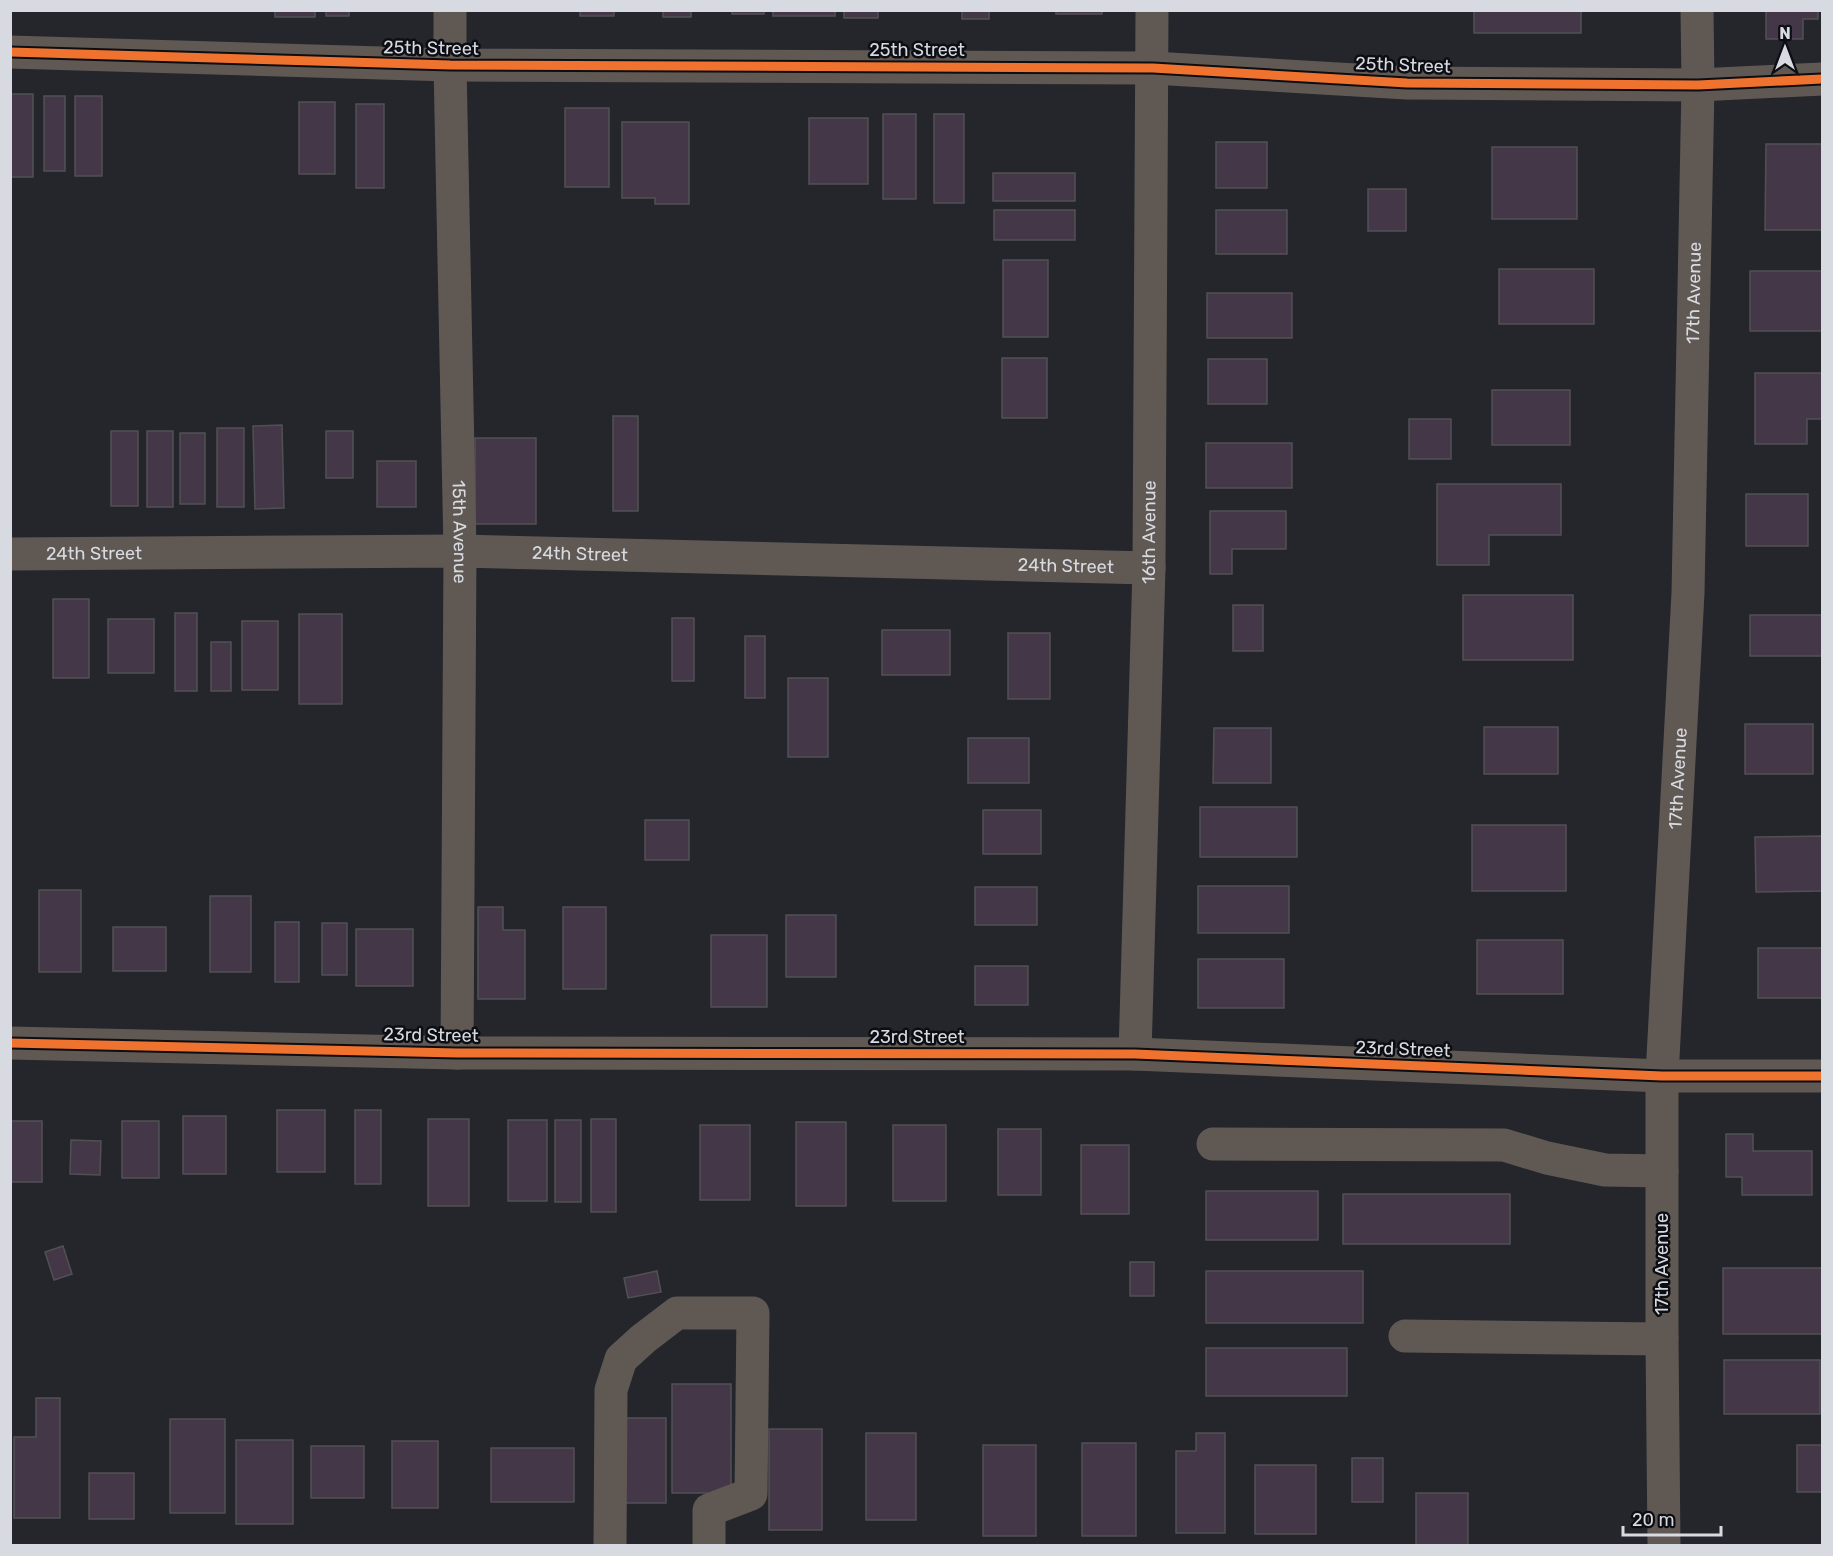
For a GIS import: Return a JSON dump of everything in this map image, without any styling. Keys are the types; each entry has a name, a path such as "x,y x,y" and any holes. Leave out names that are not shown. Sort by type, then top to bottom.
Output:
{"street":[{"name":"15th Avenue","path":"450,10 460,551 457,1053"},
{"name":"16th Avenue","path":"1135,1054 1149,568 1152,10"},
{"name":"17th Avenue","path":"1664,1545 1662,1076 1688,593 1698,85 1697,10"},
{"name":"25th Street","path":"10,52 450,65 1153,68 1407,83 1698,85 1822,79"},
{"name":"24th Street","path":"10,554 460,551 1149,568"},
{"name":"23rd Street","path":"10,1043 457,1053 1135,1054 1662,1076 1822,1076"},
{"path":"1214,1144 1504,1145 1547,1158 1605,1170 1662,1171"},
{"path":"610,1545 611,1390 621,1359 677,1313 753,1313 751,1494 709,1510 709,1545"},
{"path":"1405,1336 1662,1340"}],"building":[{"path":"275,10 315,10 315,17 275,17"},
{"path":"326,10 349,10 349,16 326,16"},
{"path":"580,10 614,10 614,16 580,16"},
{"path":"663,10 691,10 691,17 663,17"},
{"path":"732,10 764,10 764,14 732,14"},
{"path":"773,10 835,10 835,16 773,16"},
{"path":"844,10 878,10 878,18 844,18"},
{"path":"962,10 989,10 989,19 962,19"},
{"path":"1056,10 1102,10 1102,14 1056,14"},
{"path":"1474,10 1581,10 1581,33 1474,33"},
{"path":"1766,10 1818,10 1818,19 1803,19 1803,39 1766,39"},
{"path":"10,94 33,94 33,177 10,177"},
{"path":"44,96 65,96 65,171 44,171"},
{"path":"75,96 102,96 102,176 75,176"},
{"path":"299,102 335,102 335,174 299,174"},
{"path":"356,104 384,104 384,188 356,188"},
{"path":"565,108 609,108 609,187 565,187"},
{"path":"883,114 916,114 916,199 883,199"},
{"path":"934,114 964,114 964,203 934,203"},
{"path":"809,118 868,118 868,184 809,184"},
{"path":"622,122 689,122 689,204 655,204 655,198 622,198"},
{"path":"1216,142 1267,142 1267,188 1216,188"},
{"path":"1766,144 1822,144 1822,230 1765,230"},
{"path":"1492,147 1577,147 1577,219 1492,219"},
{"path":"993,173 1075,173 1075,201 993,201"},
{"path":"1368,189 1406,189 1406,231 1368,231"},
{"path":"994,210 1075,210 1075,240 994,240"},
{"path":"1216,210 1287,210 1287,254 1216,254"},
{"path":"1003,260 1048,260 1048,337 1003,337"},
{"path":"1499,269 1594,269 1594,324 1499,324"},
{"path":"1750,271 1822,271 1822,331 1750,331"},
{"path":"1207,293 1292,293 1292,338 1207,338"},
{"path":"1002,358 1047,358 1047,418 1002,418"},
{"path":"1208,359 1267,359 1267,404 1208,404"},
{"path":"1755,373 1822,373 1822,419 1807,419 1807,444 1755,444"},
{"path":"1492,390 1570,390 1570,445 1492,445"},
{"path":"613,416 638,416 638,511 613,511"},
{"path":"1409,419 1451,419 1451,459 1409,459"},
{"path":"282,425 284,508 255,509 253,426"},
{"path":"217,428 244,428 244,507 217,507"},
{"path":"111,431 138,431 138,506 111,506"},
{"path":"147,431 173,431 173,507 147,507"},
{"path":"326,431 353,431 353,478 326,478"},
{"path":"180,433 205,433 205,504 180,504"},
{"path":"475,438 536,438 536,524 475,524"},
{"path":"1206,443 1292,443 1292,488 1206,488"},
{"path":"377,461 416,461 416,507 377,507"},
{"path":"1437,484 1561,484 1561,535 1489,535 1489,565 1437,565"},
{"path":"1746,494 1808,494 1808,546 1746,546"},
{"path":"1210,511 1286,511 1286,549 1232,549 1232,574 1210,574"},
{"path":"1463,595 1573,595 1573,660 1463,660"},
{"path":"53,599 89,599 89,678 53,678"},
{"path":"1233,605 1263,605 1263,651 1233,651"},
{"path":"175,613 197,613 197,691 175,691"},
{"path":"299,614 342,614 342,704 299,704"},
{"path":"1750,615 1822,615 1822,656 1750,656"},
{"path":"672,618 694,618 694,681 672,681"},
{"path":"108,619 154,619 154,673 108,673"},
{"path":"242,621 278,621 278,690 242,690"},
{"path":"882,630 950,630 950,675 882,675"},
{"path":"1008,633 1050,633 1050,699 1008,699"},
{"path":"745,636 765,636 765,698 745,698"},
{"path":"211,642 231,642 231,691 211,691"},
{"path":"788,678 828,678 828,757 788,757"},
{"path":"1745,724 1813,724 1813,774 1745,774"},
{"path":"1484,727 1558,727 1558,774 1484,774"},
{"path":"1214,728 1271,728 1271,783 1213,783"},
{"path":"968,738 1029,738 1029,783 968,783"},
{"path":"1200,807 1297,807 1297,857 1200,857"},
{"path":"983,810 1041,810 1041,854 983,854"},
{"path":"645,820 689,820 689,860 645,860"},
{"path":"1472,825 1566,825 1566,891 1472,891"},
{"path":"1822,836 1822,891 1756,892 1755,837"},
{"path":"1198,886 1289,886 1289,933 1198,933"},
{"path":"975,887 1037,887 1037,925 975,925"},
{"path":"39,890 81,890 81,972 39,972"},
{"path":"210,896 251,896 251,972 210,972"},
{"path":"478,907 503,907 503,930 525,930 525,999 478,999"},
{"path":"563,907 606,907 606,989 563,989"},
{"path":"786,915 836,915 836,977 786,977"},
{"path":"275,922 299,922 299,982 275,982"},
{"path":"322,923 347,923 347,975 322,975"},
{"path":"113,927 166,927 166,971 113,971"},
{"path":"356,929 413,929 413,986 356,986"},
{"path":"711,935 767,935 767,1007 711,1007"},
{"path":"1477,940 1563,940 1563,994 1477,994"},
{"path":"1758,948 1822,948 1822,998 1758,998"},
{"path":"1198,959 1284,959 1284,1008 1198,1008"},
{"path":"975,966 1028,966 1028,1005 975,1005"},
{"path":"277,1110 325,1110 325,1172 277,1172"},
{"path":"355,1110 381,1110 381,1184 355,1184"},
{"path":"183,1116 226,1116 226,1174 183,1174"},
{"path":"428,1119 469,1119 469,1206 428,1206"},
{"path":"591,1119 616,1119 616,1212 591,1212"},
{"path":"508,1120 547,1120 547,1201 508,1201"},
{"path":"555,1120 581,1120 581,1202 555,1202"},
{"path":"10,1121 42,1121 42,1182 10,1182"},
{"path":"122,1121 159,1121 159,1178 122,1178"},
{"path":"796,1122 846,1122 846,1206 796,1206"},
{"path":"700,1125 750,1125 750,1200 700,1200"},
{"path":"893,1125 946,1125 946,1201 893,1201"},
{"path":"998,1129 1041,1129 1041,1195 998,1195"},
{"path":"1726,1134 1753,1134 1753,1151 1812,1151 1812,1195 1742,1195 1742,1177 1726,1177"},
{"path":"71,1140 101,1141 100,1175 70,1174"},
{"path":"1081,1145 1129,1145 1129,1214 1081,1214"},
{"path":"1206,1191 1318,1191 1318,1240 1206,1240"},
{"path":"1343,1194 1510,1194 1510,1244 1343,1244"},
{"path":"63,1246 72,1274 54,1280 45,1252"},
{"path":"1130,1262 1154,1262 1154,1296 1130,1296"},
{"path":"1723,1268 1822,1268 1822,1334 1723,1334"},
{"path":"657,1271 661,1292 628,1298 624,1278"},
{"path":"1206,1271 1363,1271 1363,1323 1206,1323"},
{"path":"1206,1348 1347,1348 1347,1396 1206,1396"},
{"path":"1724,1360 1820,1360 1820,1414 1724,1414"},
{"path":"672,1384 731,1384 731,1493 672,1493"},
{"path":"36,1398 60,1398 60,1518 14,1518 14,1437 36,1437"},
{"path":"614,1418 666,1418 666,1503 614,1503"},
{"path":"170,1419 225,1419 225,1513 170,1513"},
{"path":"769,1429 822,1429 822,1530 769,1530"},
{"path":"866,1433 916,1433 916,1520 866,1520"},
{"path":"1196,1433 1225,1433 1225,1533 1176,1533 1176,1451 1196,1451"},
{"path":"236,1440 293,1440 293,1524 236,1524"},
{"path":"392,1441 438,1441 438,1508 392,1508"},
{"path":"1082,1443 1136,1443 1136,1536 1082,1536"},
{"path":"983,1445 1036,1445 1036,1536 983,1536"},
{"path":"1797,1445 1822,1445 1822,1492 1797,1492"},
{"path":"311,1446 364,1446 364,1498 311,1498"},
{"path":"491,1448 574,1448 574,1502 491,1502"},
{"path":"1352,1458 1383,1458 1383,1502 1352,1502"},
{"path":"1255,1465 1316,1465 1316,1534 1255,1534"},
{"path":"89,1473 134,1473 134,1519 89,1519"},
{"path":"1416,1493 1468,1493 1468,1546 1416,1546"}],"cycle path":[{"path":"10,52 450,65 1153,68 1407,83 1698,85 1822,79"},
{"path":"10,1043 457,1053 1135,1054 1662,1076 1822,1076"}]}
